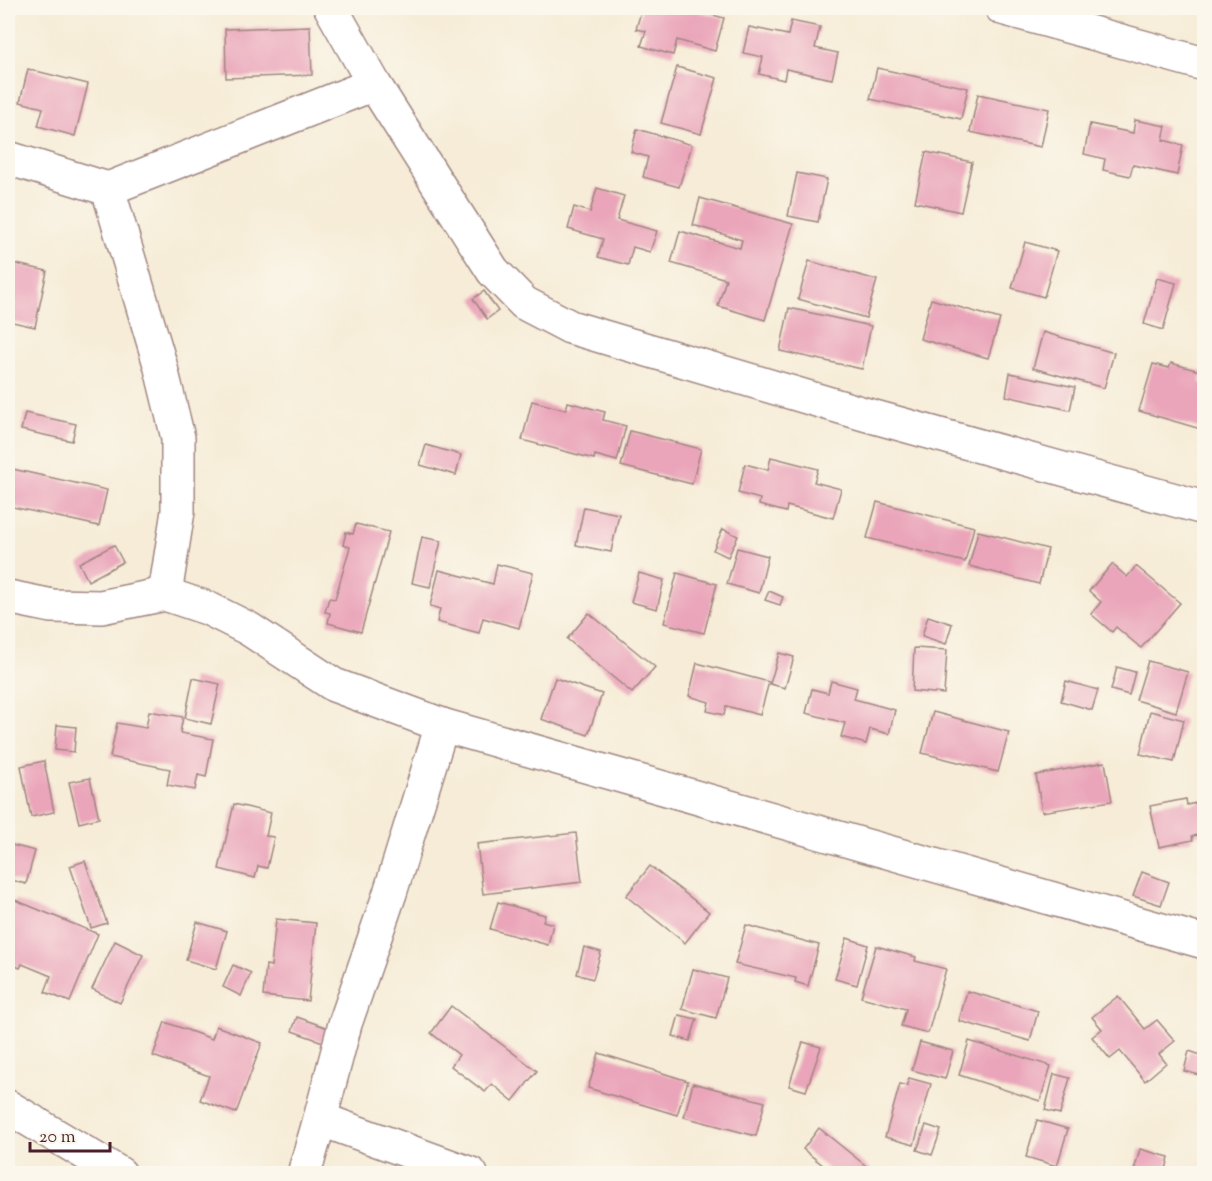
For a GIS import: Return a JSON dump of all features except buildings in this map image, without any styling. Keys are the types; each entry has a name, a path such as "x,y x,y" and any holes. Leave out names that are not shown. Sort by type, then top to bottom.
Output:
{"street":[{"path":"331,8 374,84 493,271 524,303 570,327 864,414 1204,508"},
{"path":"1002,8 1204,64"},
{"path":"8,158 108,189 374,84"},
{"path":"108,189 160,364 178,438 178,511 165,594"},
{"path":"8,597 52,606 102,607 165,594 207,608 249,629 334,685 442,725 1204,942"},
{"path":"304,1173 345,1024 390,893 442,725"},
{"path":"8,1107 120,1173"},
{"path":"320,1119 471,1173"}]}
